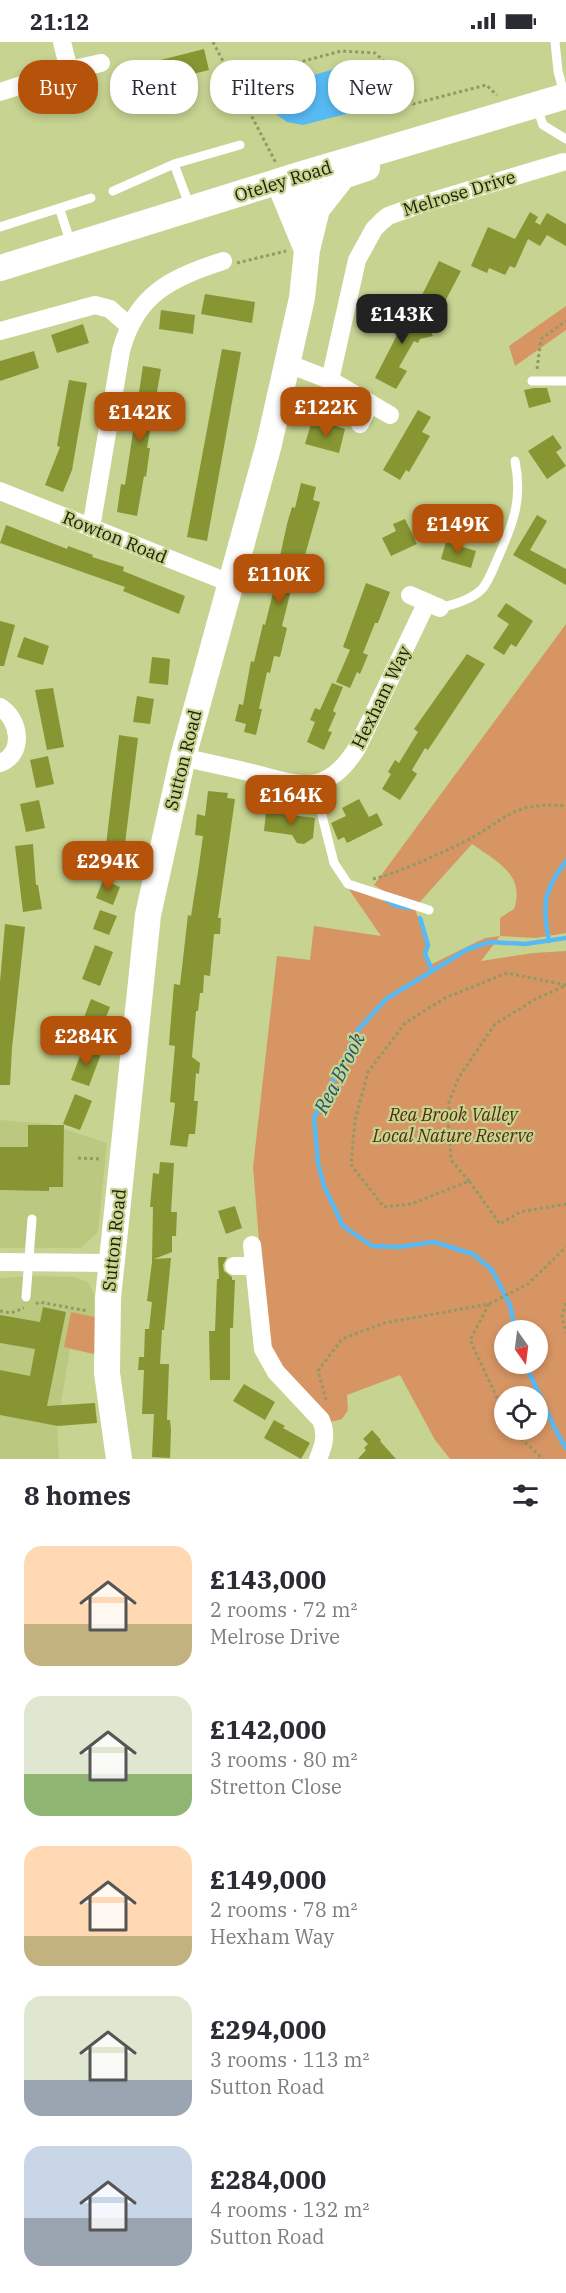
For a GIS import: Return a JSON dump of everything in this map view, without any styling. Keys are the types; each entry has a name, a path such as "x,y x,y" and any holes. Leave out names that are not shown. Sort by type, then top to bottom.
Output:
{"street":[{"path":"62,42 66,60"},
{"path":"0,92 18,86"},
{"name":"Oteley Road","path":"0,268 565,96"},
{"path":"316,209 343,176 420,149 458,128"},
{"name":"Melrose Drive","path":"330,380 357,260 374,229 382,221 388,216 416,206 554,164 551,185"},
{"path":"287,179 311,192 316,209"},
{"name":"Sutton Road","path":"119,1459 103,1373 148,915 183,757 289,364 306,274 299,250 287,179"},
{"name":"Sutton Road","path":"299,250 316,209"},
{"path":"91,528 121,351 128,326 146,301 160,289 175,279 223,261"},
{"path":"0,331 95,305 110,309 128,326"},
{"path":"289,364 330,380 390,415"},
{"path":"360,424 370,403"},
{"name":"Rowton Road","path":"0,492 230,583"},
{"name":"Hexham Way","path":"314,784 337,774 348,763 425,602"},
{"path":"0,707 12,718 17,729 16,745 10,758 0,763"},
{"path":"183,757 291,784 314,784"},
{"path":"252,1245 261,1336 267,1359 276,1372 315,1411 325,1429 318,1459"},
{"path":"0,1262 112,1263"},
{"path":"234,1266 254,1266"}],"lane":[{"path":"555,42 558,71 565,96"},
{"path":"536,105 543,124 566,139"},
{"path":"112,191 174,164 240,145"},
{"path":"174,164 191,209"},
{"path":"0,227 60,210 91,198"},
{"path":"60,210 71,246"},
{"path":"534,381 566,381"},
{"path":"425,602 463,601 481,590 485,584 507,536 516,509 519,479 515,461"},
{"path":"314,784 334,863 348,884 429,910"},
{"path":"26,1297 32,1219"}],"path":[{"path":"213,42 222,60"},
{"path":"307,60 341,51 375,53 395,71 413,104 486,85 499,97"},
{"path":"251,114 287,179"},
{"path":"223,261 232,264 299,250"},
{"path":"534,381 541,339 566,321"},
{"path":"348,884 376,879 461,843 518,808 541,804 566,806"},
{"path":"469,1181 411,1204 384,1207 351,1165 355,1120 368,1072 405,1023 445,998 507,973 566,985"},
{"path":"566,985 534,1000 495,1024 459,1077 449,1102 448,1119 451,1160 500,1224 520,1212 566,1204"},
{"path":"78,1158 109,1160"},
{"path":"325,1429 326,1401 318,1371 342,1339 384,1323 489,1304 528,1284 566,1247"},
{"path":"0,1311 11,1313 39,1302 107,1314"},
{"path":"566,1303 562,1316 566,1333"},
{"path":"489,1304 470,1340 494,1392"},
{"path":"523,1440 543,1459"}],"shaded area":[{"path":"0,1120 49,1124 107,1143 98,1232 81,1248 0,1248"},
{"path":"75,1277 88,1282 94,1294 98,1355 70,1349 57,1427 59,1459 0,1459 0,1278"}],"green space":[{"path":"566,306 566,330 515,366 509,346"},
{"path":"566,624 566,933 536,938 500,936 500,918 514,909 517,897 516,887 512,878 499,863 472,844 419,903 389,894 374,885"},
{"name":"Rea Brook Valley Local Nature Reserve","path":"348,888 394,905 415,909 428,945 425,954 430,965 485,938 500,936 481,961 533,953 566,951 566,1459 450,1459 435,1440 400,1375 347,1395 348,1410 342,1419 330,1422 285,1376 267,1338 253,1167 277,956 310,960 314,926 381,936"},
{"path":"71,1312 95,1317 98,1355 64,1347"}],"water":[{"path":"328,71 328,114 346,114 303,125 287,122 276,114 316,114 316,74"}],"building":[{"path":"204,49 209,70 198,73 198,60 161,60"},
{"path":"530,212 538,217 535,222 540,225 547,213 566,224 566,246 547,235 540,246 528,239 515,268 510,266 505,275 489,268 487,273 471,266 488,227 515,239"},
{"path":"439,261 461,271 440,311 419,301"},
{"path":"205,294 255,302 252,323 201,314"},
{"path":"417,305 433,336 420,339 418,343 414,341 399,367 407,371 396,389 375,378 398,333 388,329 398,308 412,315"},
{"path":"161,310 195,315 193,334 159,329"},
{"path":"83,324 89,343 57,353 51,335"},
{"path":"222,349 241,352 207,541 187,537"},
{"path":"34,351 39,368 0,381 0,361"},
{"path":"143,366 161,369 147,448 150,448 146,477 144,476 137,516 117,512 121,484 125,485"},
{"path":"69,380 87,383 72,470 63,492 45,485 60,447 57,446"},
{"path":"547,388 551,402 529,408 524,390"},
{"path":"418,410 431,417 422,432 430,436 409,472 406,470 400,480 383,470"},
{"path":"311,424 329,428 330,424 345,429 339,453 305,444"},
{"path":"553,435 562,448 556,452 566,466 547,479 528,451"},
{"path":"301,483 316,487 313,500 320,502 302,566 300,565 293,590 291,590 282,626 287,628 280,657 274,656 270,673 267,672 256,735 244,732 246,724 235,721 239,704 243,705 251,661 254,662 263,624 265,625 281,561 279,561 287,524 292,507 295,508"},
{"path":"537,515 547,521 530,550 566,569 566,585 513,555"},
{"path":"405,519 417,544 391,556 382,538 396,531 393,524"},
{"path":"6,525 67,549 68,546 93,555 92,557 124,567 123,571 185,596 179,614 123,591 125,587 0,543"},
{"path":"446,542 476,551 471,568 441,559"},
{"path":"366,583 390,592 363,653 368,655 360,674 357,672 350,688 336,682 350,650 343,647"},
{"path":"506,603 533,621 516,647 511,644 504,655 493,648 509,624 497,616"},
{"path":"0,621 15,625 4,666 0,666"},
{"path":"24,637 49,646 43,665 17,657"},
{"path":"467,654 485,664 428,750 425,748 412,770 417,774 400,800 382,789 391,774 388,772 395,760 399,763 418,732 414,729"},
{"path":"152,657 170,659 168,685 149,683"},
{"path":"332,683 343,687 333,711 336,713 328,731 332,732 324,750 307,742 315,722 310,720 315,708 320,710"},
{"path":"53,688 64,747 47,750 35,690"},
{"path":"137,696 154,699 150,724 133,722"},
{"path":"119,735 138,738 124,852 116,875 97,868 106,845"},
{"path":"48,756 54,784 36,788 30,760"},
{"path":"208,791 228,793 227,798 235,799 218,918 221,918 220,934 214,934 210,976 204,975 203,993 200,993 198,1011 196,1011 192,1057 200,1063 199,1074 196,1073 194,1101 198,1101 195,1134 189,1134 187,1147 170,1145 175,1103 170,1102 175,1046 169,1045 174,984 180,985 188,915 191,916 203,836 195,835 197,814 205,816"},
{"path":"359,799 369,817 377,813 383,825 347,843 344,837 338,840 331,823 346,816 342,808"},
{"path":"39,800 45,828 26,832 20,804"},
{"path":"266,812 315,818 313,838 304,844 297,843 292,835 264,831"},
{"path":"33,844 36,885 38,885 42,909 23,912 15,846"},
{"path":"103,880 120,887 113,905 96,898"},
{"path":"100,910 117,916 109,935 93,929"},
{"path":"5,924 25,927 10,1085 0,1085 0,982"},
{"path":"95,945 113,952 100,986 82,979"},
{"path":"91,999 110,1007 98,1038 79,1031"},
{"path":"83,1048 101,1054 89,1086 71,1080"},
{"path":"75,1094 92,1101 80,1130 63,1124"},
{"path":"28,1125 64,1125 63,1187 49,1187 49,1191 0,1190 0,1147 28,1147"},
{"path":"160,1162 174,1163 171,1212 177,1212 176,1236 172,1236 172,1252 154,1259 171,1258 160,1364 169,1364 167,1420 170,1420 171,1429 170,1458 152,1457 154,1414 142,1414 144,1370 138,1370 139,1357 144,1357 145,1329 149,1329 152,1302 147,1301 152,1262 153,1207 150,1207 153,1173 159,1174"},
{"path":"235,1206 242,1228 226,1234 218,1211"},
{"path":"218,1257 227,1257 223,1265 224,1271 232,1277 232,1280 235,1280 233,1328 230,1328 230,1380 210,1380 209,1331 215,1331 217,1279 219,1279"},
{"path":"43,1307 66,1312 47,1406 95,1403 97,1423 58,1426 0,1415 0,1370 30,1376 35,1349 0,1343 0,1315 40,1322"},
{"path":"244,1384 275,1402 265,1420 233,1401"},
{"path":"274,1420 285,1426 283,1428 310,1443 301,1459 264,1438"},
{"path":"372,1430 396,1459 358,1459 368,1444 363,1439"}],"waterway":[{"path":"549,941 545,918 546,899 553,881 566,861"},
{"path":"385,899 394,905 410,908"},
{"path":"420,918 428,945 425,954 432,970"},
{"name":"Rea Brook","path":"513,1320 510,1305 492,1270 473,1254 434,1242 398,1247 372,1246 343,1226 324,1186 318,1163 314,1118 358,1030 386,999 468,949 490,942 525,944 566,938"},
{"name":"Rea Brook","path":"529,1374 566,1448"}]}
